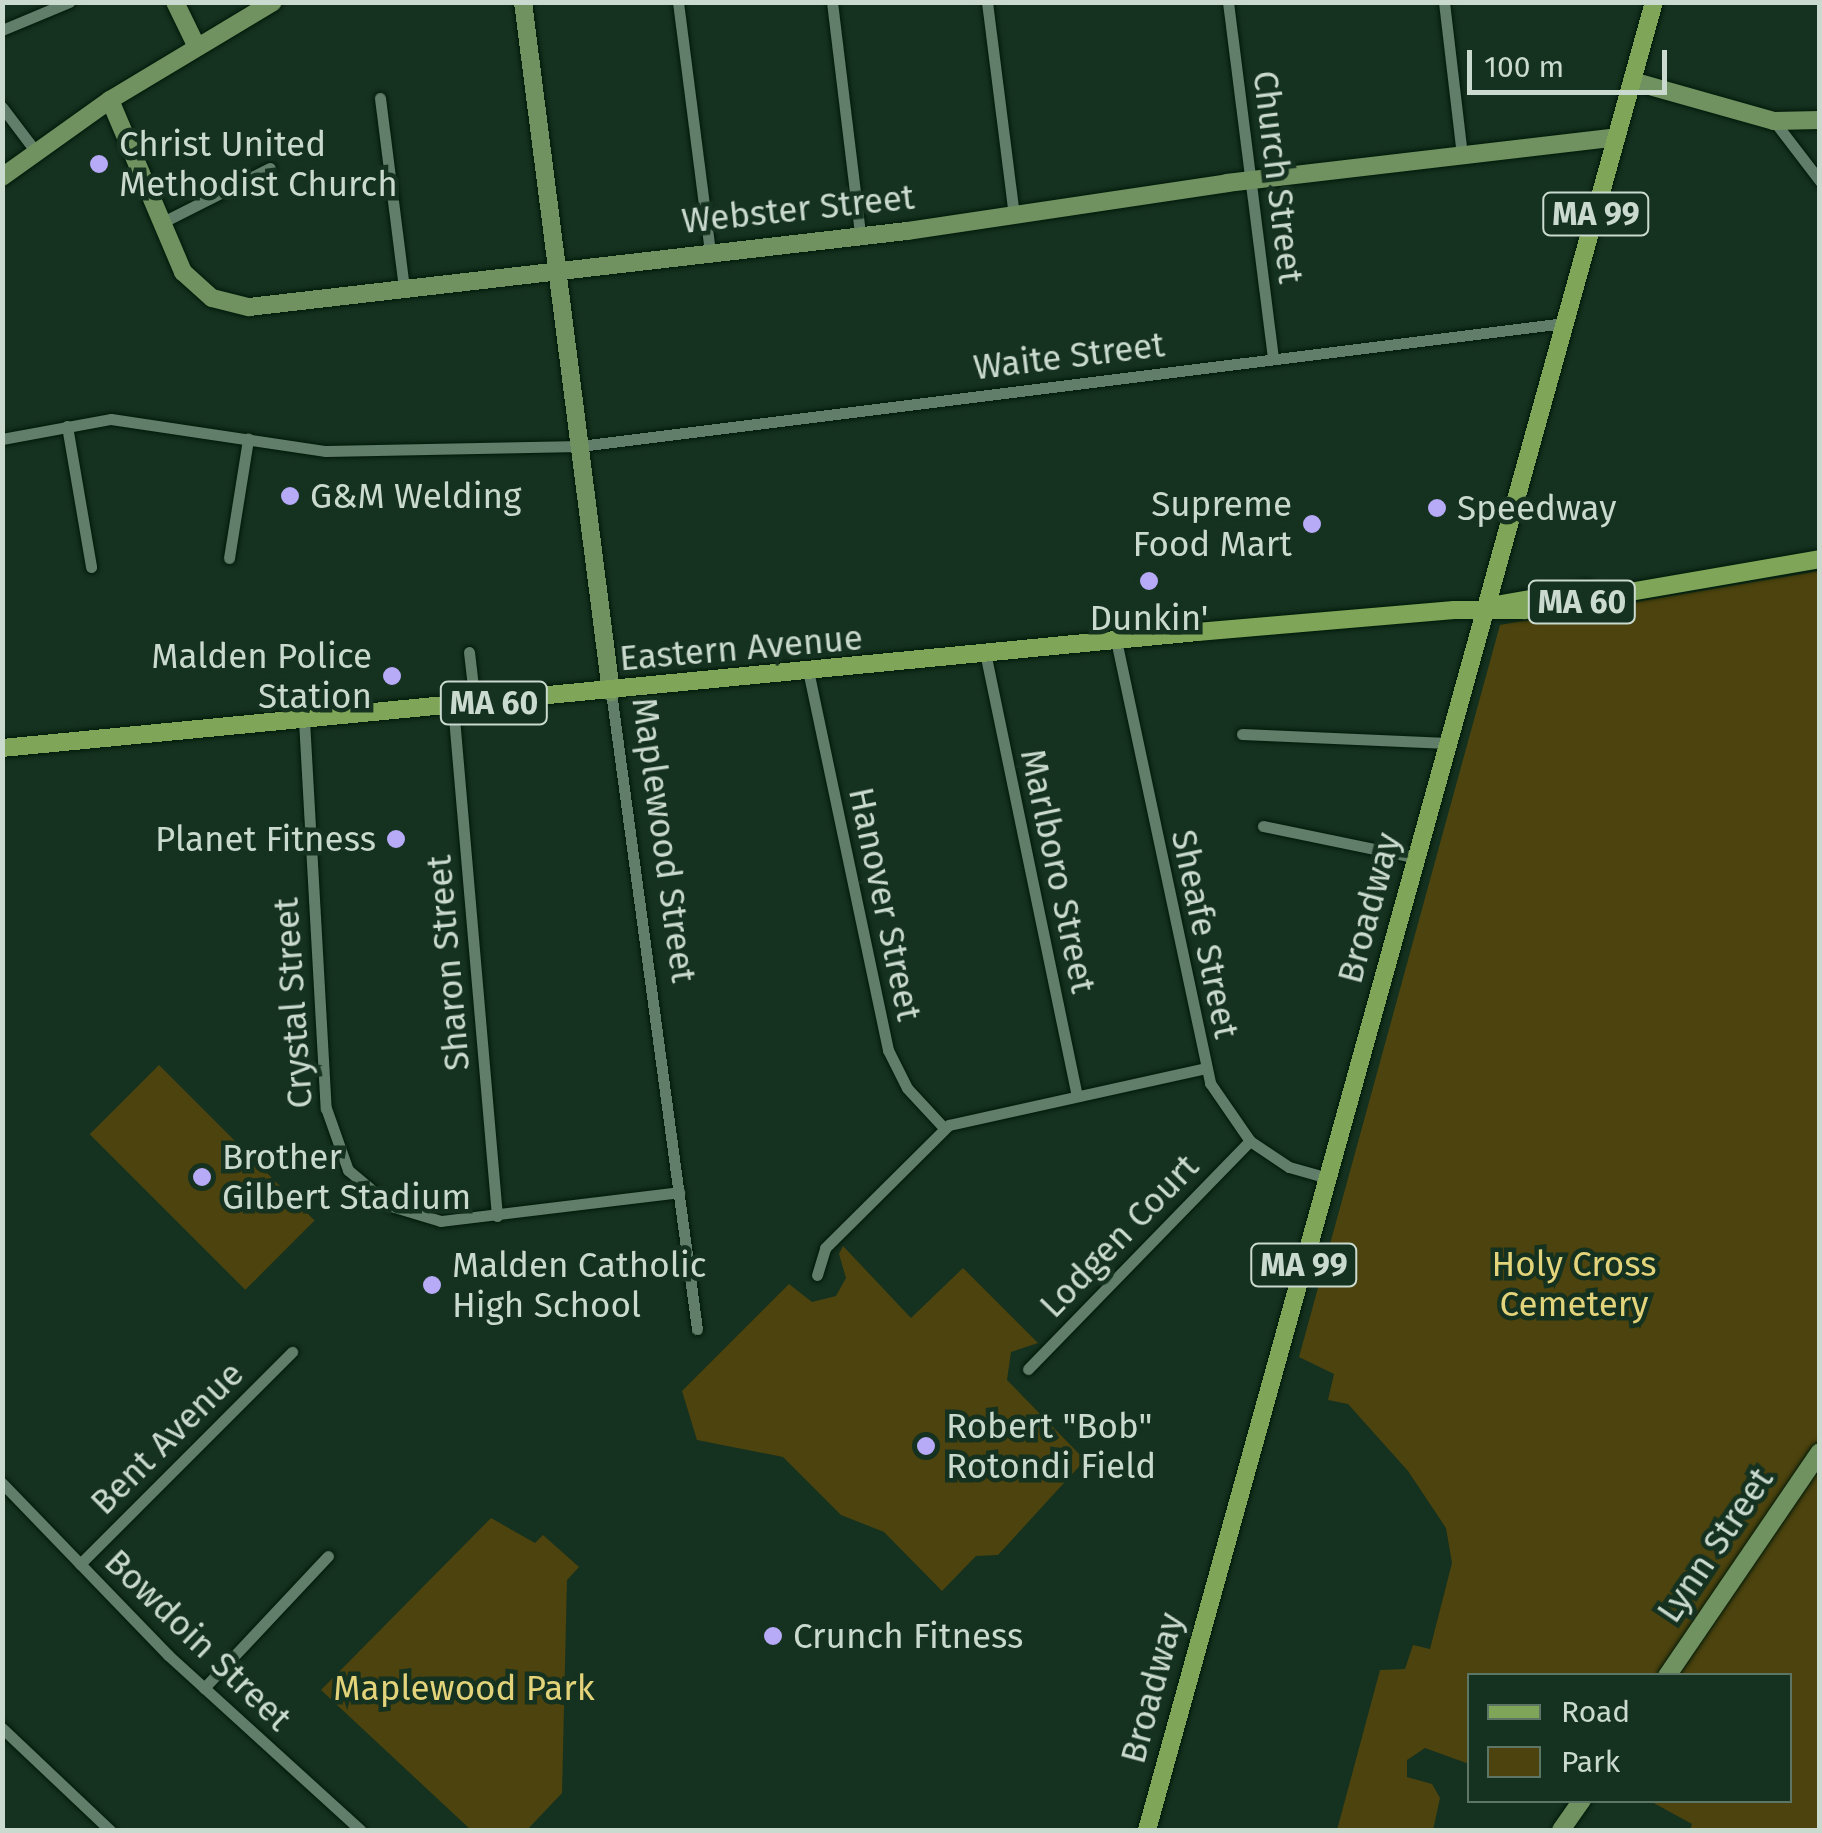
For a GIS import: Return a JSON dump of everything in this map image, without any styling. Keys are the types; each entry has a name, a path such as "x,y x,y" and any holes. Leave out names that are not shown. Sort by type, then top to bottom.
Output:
{"main road":[{"name":"Broadway","path":"1147,1830 1654,2"},
{"name":"Eastern Avenue","path":"2,748 1485,608 1514,597 1678,582 1820,559"}],"street":[{"path":"2,30 69,2"},
{"path":"175,2 196,44"},
{"path":"2,177 196,44 272,2"},
{"name":"Maplewood Street","path":"524,2 697,1329"},
{"path":"678,2 710,250"},
{"path":"832,2 860,232"},
{"path":"987,2 1014,216"},
{"name":"Church Street","path":"1228,2 1273,358"},
{"path":"1444,2 1462,156"},
{"path":"1632,80 1774,121 1820,120"},
{"path":"380,98 404,288"},
{"name":"Webster Street","path":"110,100 188,278 226,304 249,307 1014,216 1251,181 1616,137"},
{"path":"2,107 36,152"},
{"path":"1774,121 1820,181"},
{"path":"161,223 270,168"},
{"name":"Waite Street","path":"2,438 122,419 337,452 580,446 1564,323"},
{"path":"67,426 91,566"},
{"path":"229,558 248,439"},
{"name":"Sheafe Street","path":"1116,640 1206,1068 1222,1109 1250,1141 1289,1167 1328,1178"},
{"path":"469,652 474,704"},
{"name":"Marlboro Street","path":"986,658 1077,1095"},
{"name":"Hanover Street","path":"809,674 888,1050 906,1088 944,1128"},
{"name":"Sharon Street","path":"453,706 497,1216"},
{"name":"Crystal Street","path":"304,720 326,1108 334,1142 361,1184 408,1214 440,1221 679,1192"},
{"path":"1242,734 1448,742"},
{"path":"1262,826 1416,858"},
{"path":"817,1275 825,1248 944,1128 1206,1068"},
{"name":"Lodgen Court","path":"1028,1369 1250,1141"},
{"name":"Bent Avenue","path":"80,1564 292,1352"},
{"name":"Lynn Street","path":"1669,1673 1820,1452"},
{"name":"Bowdoin Street","path":"2,1483 204,1688 360,1830"},
{"path":"204,1688 328,1556"},
{"path":"2,1728 110,1830"},
{"path":"1562,1830 1580,1803"}],"green space":[{"name":"Holy Cross Cemetery","path":"1819,571 1819,1830 1690,1830 1692,1824 1654,1803 1792,1803 1792,1673 1467,1673 1467,1763 1425,1748 1407,1760 1407,1777 1432,1784 1440,1798 1433,1830 1337,1830 1380,1670 1405,1669 1413,1645 1430,1649 1452,1563 1446,1528 1408,1471 1348,1404 1328,1400 1334,1374 1299,1357 1500,625"},
{"name":"Brother Gilbert Stadium","path":"159,1065 315,1221 245,1290 90,1134"},
{"path":"843,1246 911,1318 963,1268 1038,1343 1011,1352 1007,1380 1085,1460 998,1555 976,1556 942,1591 884,1532 841,1515 783,1457 697,1440 682,1391 789,1284 812,1302 836,1296 846,1278 839,1254"},
{"name":"Maplewood Park","path":"491,1518 535,1543 543,1535 579,1567 567,1580 562,1793 527,1830 471,1830 321,1690"}],"place":[{"name":"Christ United Methodist Church","path":"99,164"},
{"name":"G&M Welding","path":"290,496"},
{"name":"Speedway","path":"1437,508"},
{"name":"Supreme Food Mart","path":"1312,524"},
{"name":"Dunkin'","path":"1149,581"},
{"name":"Malden Police Station","path":"392,676"},
{"name":"Planet Fitness","path":"396,839"},
{"name":"Brother Gilbert Stadium","path":"202,1177"},
{"name":"Malden Catholic High School","path":"432,1285"},
{"name":"Robert \"Bob\" Rotondi Field","path":"926,1446"},
{"name":"Crunch Fitness","path":"773,1636"}]}
